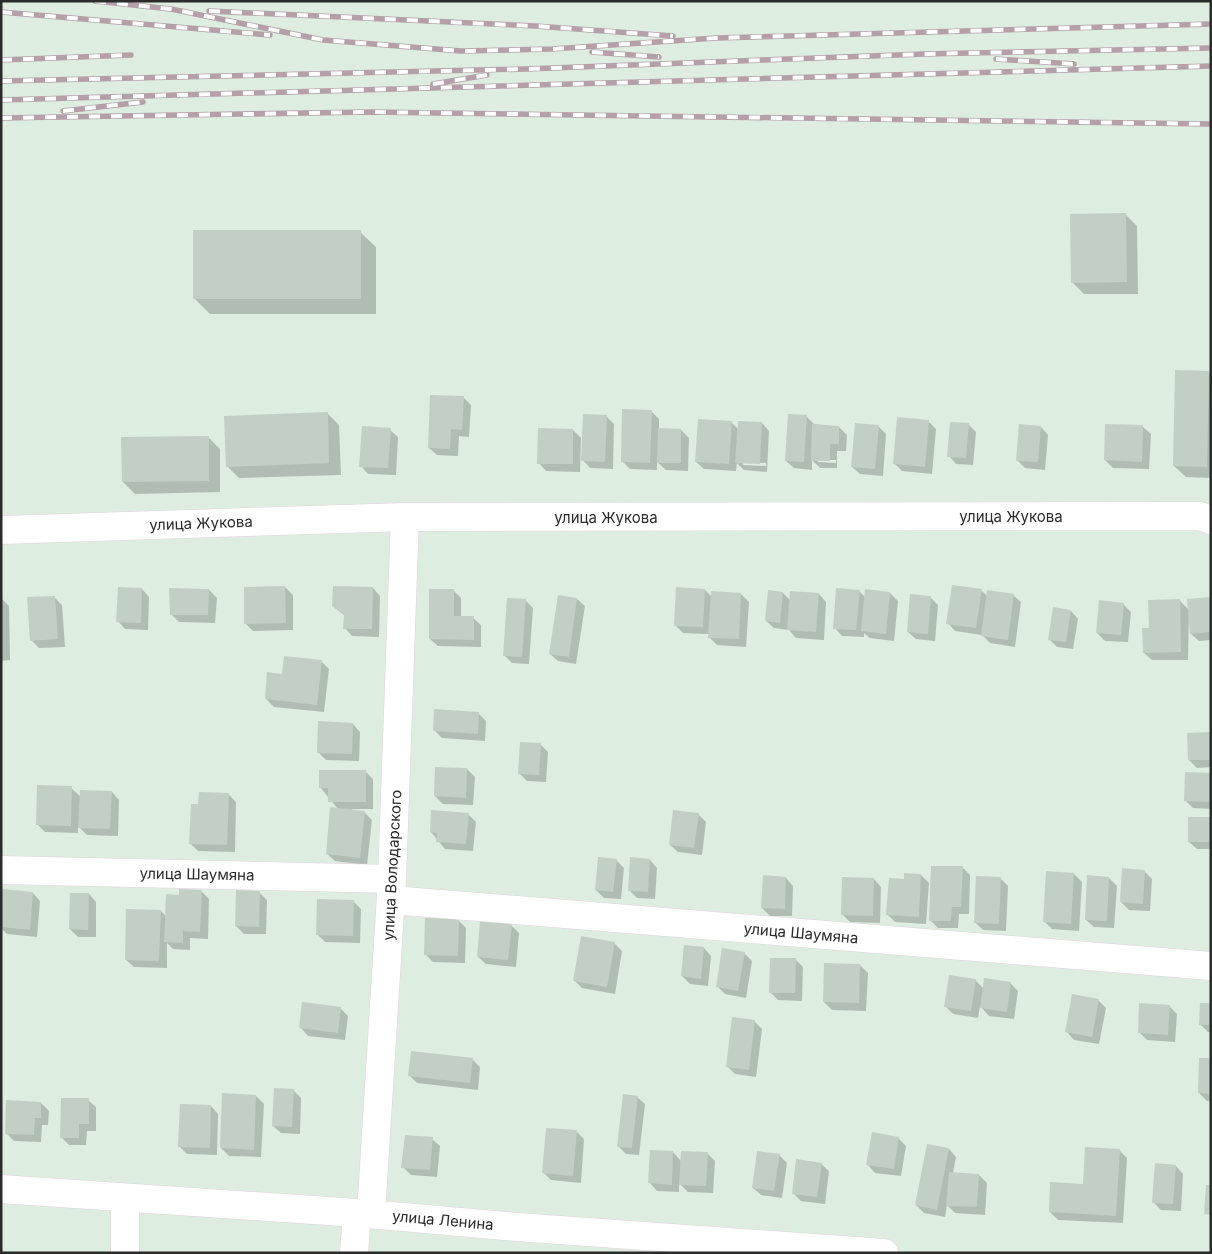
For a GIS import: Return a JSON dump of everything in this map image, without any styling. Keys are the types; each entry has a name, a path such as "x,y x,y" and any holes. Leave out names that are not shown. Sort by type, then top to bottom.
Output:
{"street":[{"name":"улица Жукова","path":"1,530 405,517 1200,516 1211,520"},
{"name":"улица Володарского","path":"354,1253 364,1213 391,890 405,517"},
{"name":"улица Шаумяна","path":"1,870 391,890 1211,966"},
{"name":"улица Ленина","path":"1,1189 126,1199 364,1213 884,1253"},
{"path":"125,1253 126,1199"}],"building":[{"path":"1126,213 1127,282 1071,283 1070,214"},
{"path":"193,230 361,230 361,299 193,299"},
{"path":"1175,370 1209,371 1207,467 1173,466"},
{"path":"430,395 464,396 462,430 451,429 450,449 428,448"},
{"path":"622,409 652,410 650,463 621,462"},
{"path":"328,412 329,463 226,467 224,416"},
{"path":"583,414 607,415 605,462 581,461"},
{"path":"788,414 807,415 804,462 785,461"},
{"path":"897,417 929,420 925,467 893,464"},
{"path":"698,419 732,421 729,464 695,462"},
{"path":"738,421 762,422 760,464 735,463"},
{"path":"950,422 969,423 966,458 947,457"},
{"path":"855,423 879,425 875,469 851,467"},
{"path":"812,424 839,426 839,444 830,444 830,461 811,461"},
{"path":"1019,424 1041,426 1038,462 1016,461"},
{"path":"1105,424 1143,425 1142,462 1104,460"},
{"path":"362,426 391,428 388,468 359,467"},
{"path":"538,428 573,429 573,464 537,464"},
{"path":"658,428 681,429 681,463 657,463"},
{"path":"209,436 209,481 122,482 121,437"},
{"path":"952,585 982,589 976,628 946,624"},
{"path":"285,586 286,623 244,624 244,587"},
{"path":"333,586 373,587 372,629 343,629 344,615 332,606"},
{"path":"118,587 142,588 141,623 116,622"},
{"path":"676,587 705,589 703,627 674,626"},
{"path":"169,588 209,589 208,615 170,615"},
{"path":"836,588 860,590 856,630 833,629"},
{"path":"429,589 454,589 454,616 474,616 474,640 429,639"},
{"path":"865,589 890,592 886,634 861,631"},
{"path":"768,590 783,592 780,623 765,621"},
{"path":"987,590 1014,594 1008,640 981,636"},
{"path":"711,591 741,593 739,639 708,638"},
{"path":"790,591 819,593 816,632 787,630"},
{"path":"910,594 931,596 928,634 907,632"},
{"path":"558,595 577,598 569,657 549,654"},
{"path":"55,596 58,639 30,641 27,597"},
{"path":"1211,597 1211,632 1190,634 1187,599"},
{"path":"507,598 526,599 522,657 503,656"},
{"path":"1180,599 1181,652 1143,653 1142,628 1149,628 1148,600"},
{"path":"1099,600 1124,603 1121,635 1096,633"},
{"path":"1053,607 1071,610 1066,642 1048,640"},
{"path":"284,656 322,660 317,705 265,699 267,672 282,674"},
{"path":"434,709 479,712 478,734 433,731"},
{"path":"318,721 353,723 352,754 317,753"},
{"path":"1211,732 1211,760 1188,760 1187,733"},
{"path":"520,742 541,743 539,775 518,774"},
{"path":"435,767 467,768 466,798 434,796"},
{"path":"319,770 366,770 366,802 328,802 328,788 319,788"},
{"path":"1185,772 1211,773 1211,802 1184,801"},
{"path":"37,785 72,786 71,826 36,825"},
{"path":"80,790 112,791 110,829 78,828"},
{"path":"199,792 229,793 227,845 189,844 191,804 198,804"},
{"path":"330,807 365,811 360,858 326,854"},
{"path":"431,810 469,813 466,844 436,842 437,833 430,832"},
{"path":"673,810 699,813 694,848 669,845"},
{"path":"1188,817 1211,817 1211,842 1188,842"},
{"path":"598,857 617,859 613,892 595,890"},
{"path":"630,857 650,859 648,892 628,891"},
{"path":"931,866 963,866 961,907 952,907 951,921 929,921"},
{"path":"1122,868 1145,870 1143,904 1120,902"},
{"path":"1046,871 1074,873 1071,924 1043,922"},
{"path":"904,873 921,874 919,917 886,915 889,878 904,879"},
{"path":"763,875 786,877 785,909 761,908"},
{"path":"1087,875 1109,877 1107,921 1085,920"},
{"path":"976,876 1001,877 999,924 974,923"},
{"path":"842,877 874,878 873,916 841,915"},
{"path":"2,889 33,892 30,930 1,927"},
{"path":"179,889 202,890 200,932 183,931 183,943 164,942 166,894 179,895"},
{"path":"236,890 260,891 259,927 235,926"},
{"path":"70,893 89,893 88,930 69,929"},
{"path":"317,899 354,900 353,936 316,935"},
{"path":"126,909 161,910 159,961 125,960"},
{"path":"425,918 459,919 458,956 424,955"},
{"path":"480,921 512,924 508,960 477,957"},
{"path":"581,936 615,942 607,987 573,981"},
{"path":"684,945 704,947 701,979 681,976"},
{"path":"722,948 745,952 738,991 716,987"},
{"path":"770,958 796,958 795,993 769,993"},
{"path":"824,963 860,964 859,1003 823,1002"},
{"path":"949,975 976,979 971,1011 944,1007"},
{"path":"984,978 1011,982 1007,1012 980,1008"},
{"path":"1072,994 1099,999 1092,1037 1065,1032"},
{"path":"302,1002 341,1007 338,1033 299,1028"},
{"path":"1139,1003 1170,1005 1168,1035 1138,1033"},
{"path":"1200,1003 1211,1003 1211,1025 1199,1025"},
{"path":"732,1017 755,1020 749,1070 726,1067"},
{"path":"411,1051 473,1058 470,1083 408,1076"},
{"path":"1199,1058 1211,1058 1211,1094 1198,1093"},
{"path":"274,1088 294,1089 292,1127 272,1126"},
{"path":"222,1093 256,1095 254,1150 220,1148"},
{"path":"623,1094 638,1096 632,1148 617,1147"},
{"path":"61,1098 89,1098 89,1124 79,1124 79,1138 60,1138"},
{"path":"6,1100 41,1102 41,1118 35,1118 34,1135 5,1134"},
{"path":"180,1104 211,1105 210,1148 178,1147"},
{"path":"546,1128 577,1130 573,1176 542,1173"},
{"path":"872,1132 899,1137 894,1169 866,1165"},
{"path":"405,1135 433,1137 430,1170 401,1168"},
{"path":"927,1144 949,1148 937,1210 915,1205"},
{"path":"1085,1147 1120,1149 1116,1216 1049,1212 1050,1182 1083,1184"},
{"path":"650,1150 673,1151 672,1185 648,1183"},
{"path":"681,1151 708,1152 706,1186 679,1185"},
{"path":"757,1151 780,1154 774,1191 752,1188"},
{"path":"796,1159 822,1163 817,1197 792,1194"},
{"path":"1155,1163 1176,1165 1173,1204 1152,1203"},
{"path":"949,1172 979,1174 977,1207 946,1206"},
{"path":"1206,1185 1211,1185 1211,1215 1204,1214"}],"railway":[{"path":"95,1 171,9 323,40 461,51 552,49 716,38 1211,24"},
{"path":"209,11 535,26 673,36"},
{"path":"1,12 270,35"},
{"path":"1,81 526,69 924,54 1211,48"},
{"path":"592,52 659,57"},
{"path":"1,60 131,55"},
{"path":"996,59 1074,64"},
{"path":"1,100 1211,66"},
{"path":"433,84 487,75"},
{"path":"63,111 143,102"},
{"path":"1,118 369,112 1211,124"}]}
